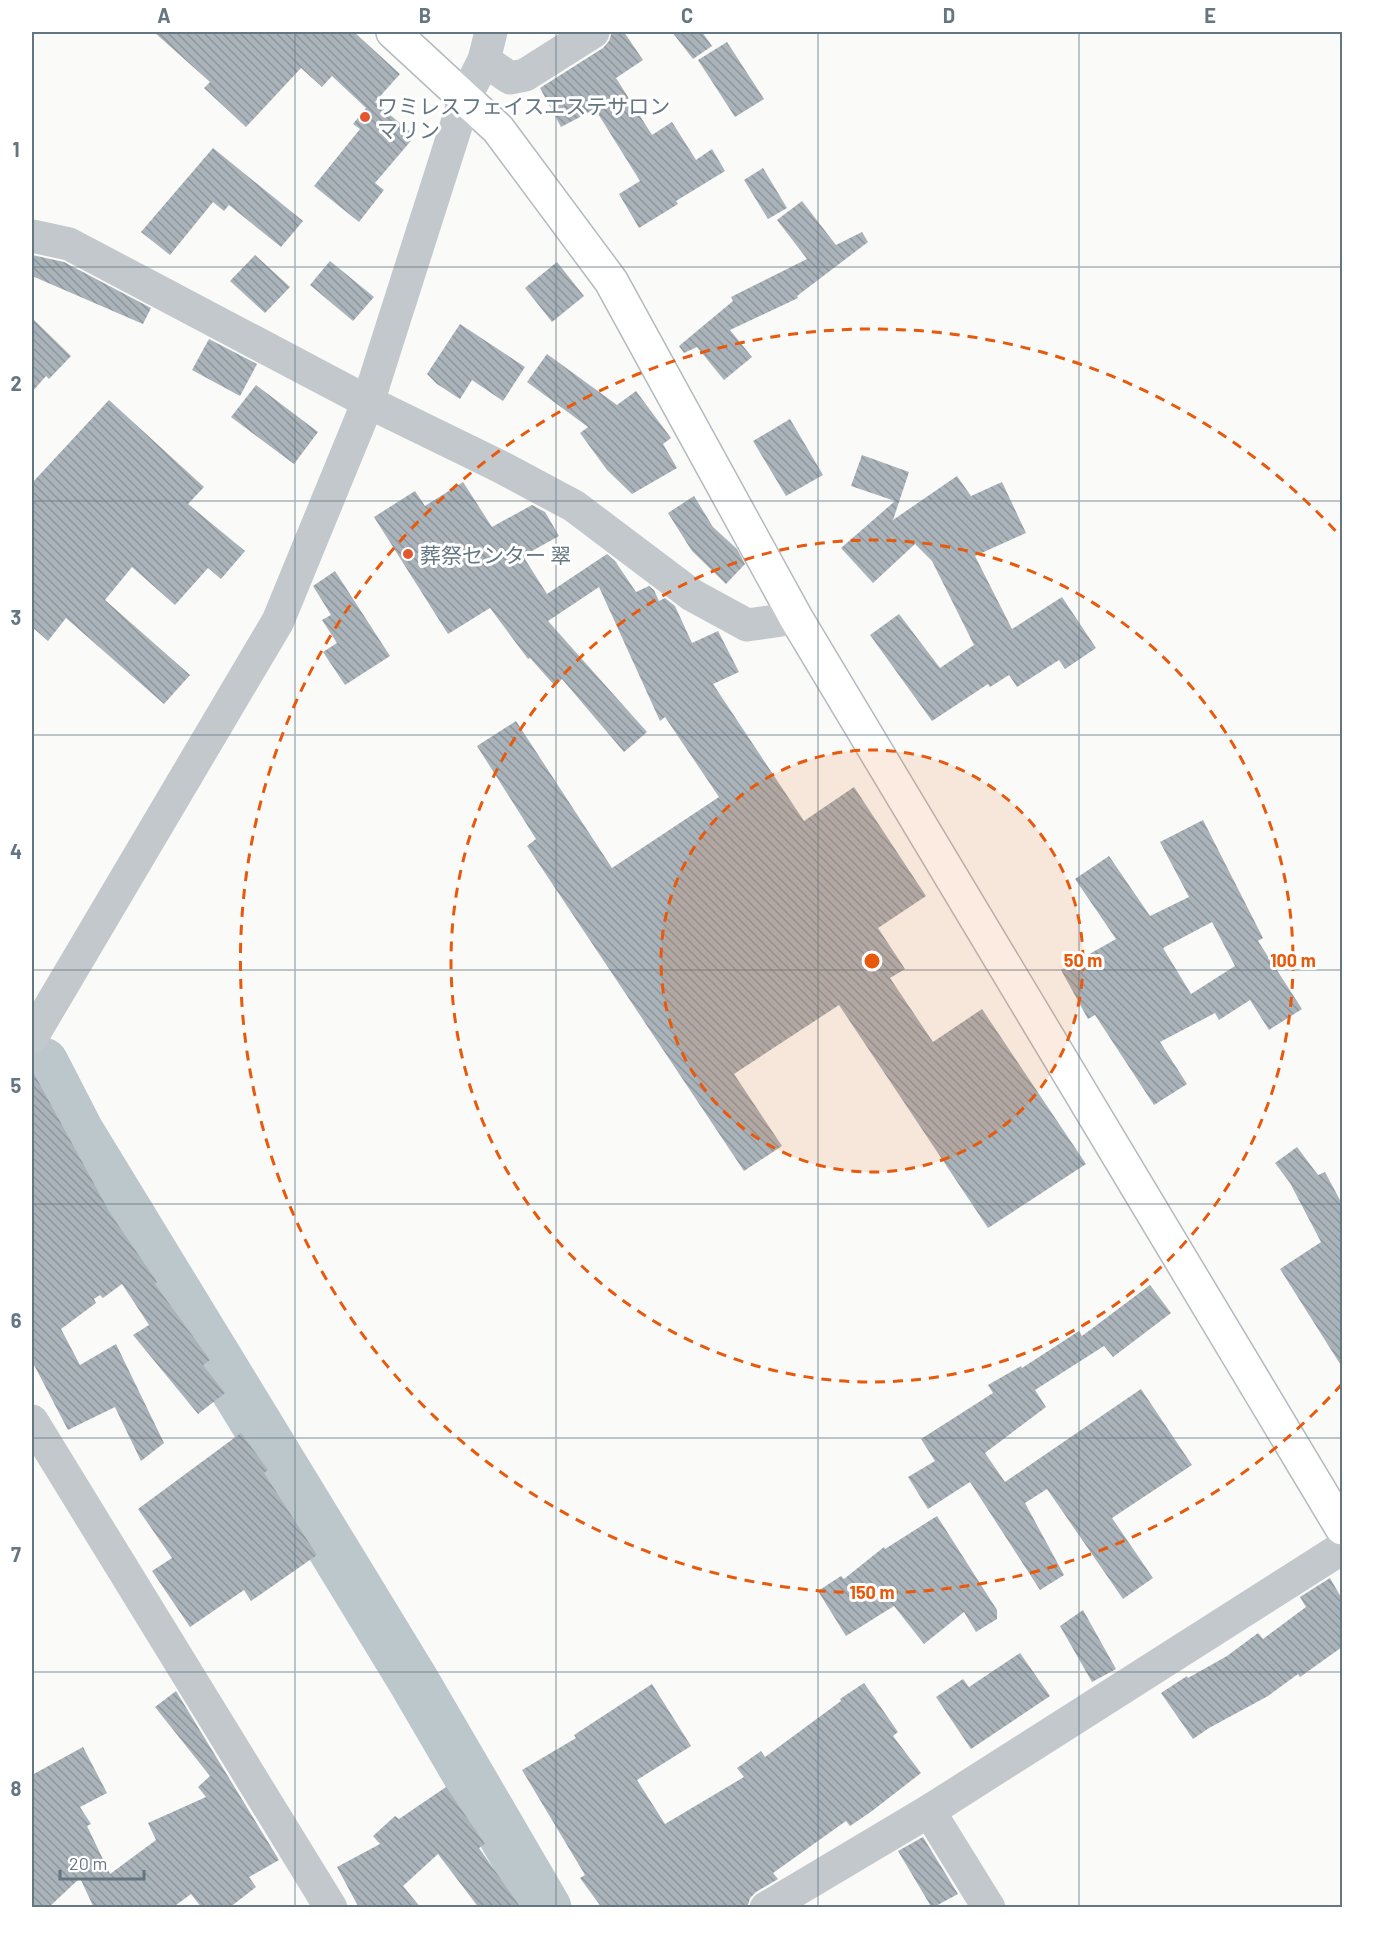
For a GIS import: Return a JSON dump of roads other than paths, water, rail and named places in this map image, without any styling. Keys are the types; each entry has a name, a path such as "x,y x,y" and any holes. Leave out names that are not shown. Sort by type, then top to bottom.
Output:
{"street":[{"path":"393,32 498,129 611,281 796,618 1342,1528"},
{"path":"487,46 510,78 525,75 593,32"},
{"path":"32,1036 279,621 368,402 465,98 487,46"},
{"path":"32,236 69,244 368,402 499,466 573,506 692,595 747,624 796,618"},
{"path":"32,1421 331,1908"},
{"path":"766,1908 929,1811 1342,1548"},
{"path":"929,1811 988,1908"}],"waterway":[{"path":"43,1063 78,1131 413,1680 546,1908"}],"place":[{"name":"ワミレスフェイスエステサロン マリン","path":"365,117"},
{"name":"葬祭センター 翠","path":"408,554"}]}
